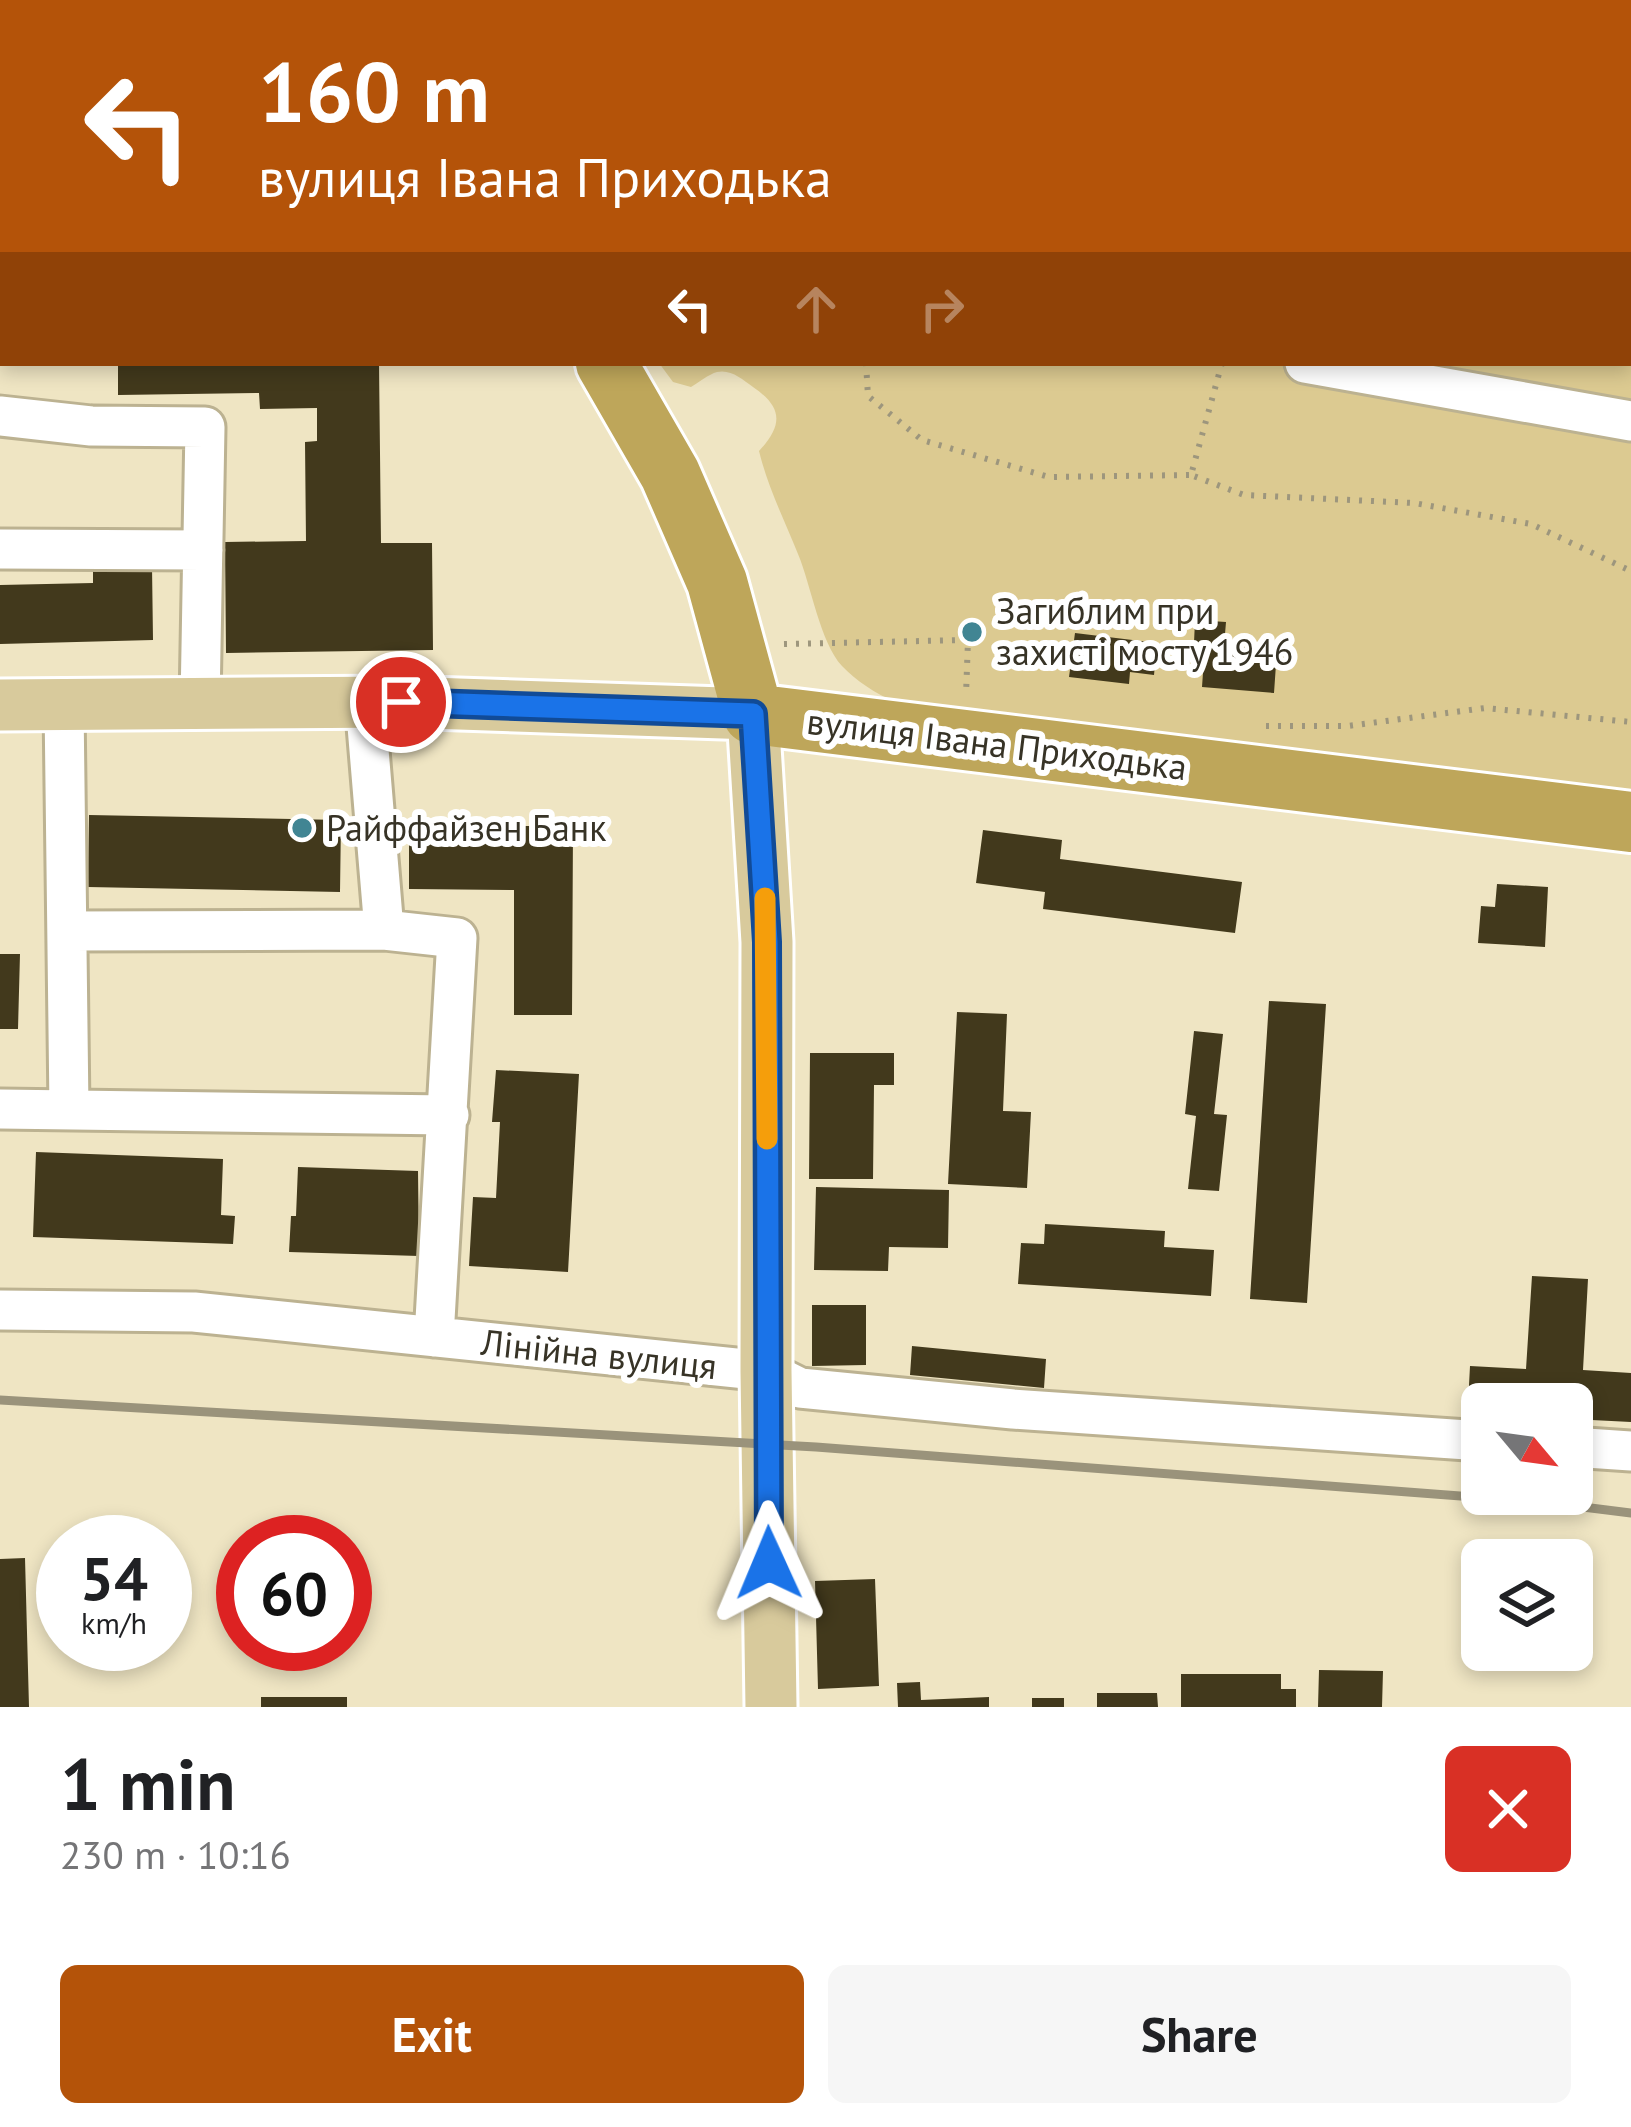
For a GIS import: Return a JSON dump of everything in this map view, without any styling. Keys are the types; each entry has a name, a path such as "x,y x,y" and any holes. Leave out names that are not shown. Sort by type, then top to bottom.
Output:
{"highway":[{"path":"608,366 670,474 717,582 753,714"},
{"name":"вулиця Івана Приходька","path":"753,714 1631,821"}],"main road":[{"name":"вулиця Івана Приходька","path":"0,705 365,701 753,714"},
{"path":"753,714 767,942 771,1707"}],"street":[{"path":"1322,366 1631,421"},
{"path":"0,416 91,426 205,427 200,703"},
{"path":"0,550 203,550"},
{"path":"365,701 384,930"},
{"path":"64,704 69,1110"},
{"path":"67,931 384,930 457,938 434,1336"},
{"path":"0,1108 448,1115"},
{"name":"Лінійна вулиця","path":"0,1310 194,1312 766,1371 800,1388 1461,1440"},
{"path":"1593,1448 1631,1451"}],"path":[{"path":"866,366 868,396 922,440 1049,477 1191,475 1244,495 1414,502 1531,524 1631,571"},
{"path":"1191,475 1221,366"},
{"path":"732,645 968,640 965,700"},
{"path":"1262,726 1348,726 1485,708 1631,722"}],"shaded area":[{"path":"661,366 1631,366 1631,799 955,727 895,702 854,677 828,643 759,451 776,424 770,402 732,373 717,372 691,387 673,382"}],"building":[{"path":"118,366 379,366 381,543 432,543 433,650 226,653 225,542 306,541 305,442 317,441 317,408 260,409 259,393 118,395"},
{"path":"152,566 153,640 0,644 0,585 93,583 93,568"},
{"path":"1195,620 1226,622 1224,646 1277,650 1274,693 1202,687 1205,644 1194,643"},
{"path":"1075,633 1157,643 1154,675 1130,672 1129,684 1069,677"},
{"path":"89,815 341,820 340,892 88,887"},
{"path":"409,826 573,826 572,1015 514,1015 514,890 409,889"},
{"path":"983,830 1062,840 1060,859 1242,882 1235,933 1043,909 1045,892 976,883"},
{"path":"1497,884 1548,887 1545,947 1478,943 1481,906 1495,907"},
{"path":"0,954 20,954 18,1029 0,1029"},
{"path":"1269,1001 1326,1004 1307,1303 1250,1299"},
{"path":"957,1012 1007,1014 1003,1111 1031,1112 1027,1188 948,1184"},
{"path":"1194,1031 1223,1034 1214,1114 1227,1115 1219,1191 1188,1189 1196,1116 1185,1114"},
{"path":"810,1053 894,1053 894,1085 874,1085 873,1179 809,1179"},
{"path":"496,1070 579,1074 568,1272 469,1266 473,1197 496,1198 500,1122 492,1122"},
{"path":"36,1152 223,1159 221,1215 235,1216 233,1244 33,1237"},
{"path":"298,1167 418,1171 419,1256 289,1252"},
{"path":"816,1187 949,1190 948,1248 889,1247 888,1271 814,1270"},
{"path":"1045,1224 1165,1231 1164,1247 1214,1250 1211,1296 1018,1284 1021,1243 1044,1244"},
{"path":"1532,1276 1588,1279 1583,1370 1631,1373 1631,1422 1593,1420 1593,1383 1469,1383 1470,1366 1526,1369"},
{"path":"812,1305 866,1305 866,1365 812,1366"},
{"path":"912,1346 1046,1359 1044,1388 910,1375"},
{"path":"25,1558 29,1707 0,1707 0,1559"},
{"path":"875,1579 879,1686 818,1689 815,1581"},
{"path":"1319,1670 1383,1671 1382,1707 1318,1707"},
{"path":"1181,1674 1281,1674 1281,1689 1296,1689 1296,1707 1181,1707"},
{"path":"920,1682 921,1700 989,1697 989,1707 898,1707 897,1683"},
{"path":"1097,1693 1157,1693 1158,1707 1097,1707"},
{"path":"261,1697 347,1697 347,1707 261,1707"},
{"path":"1032,1698 1064,1698 1064,1707 1032,1707"}],"railway":[{"path":"0,1400 816,1447 1631,1513"}],"slow traffic":[{"path":"765,898 767,1139"}],"place":[{"name":"Загиблим при захисті мосту 1946","path":"972,632"},
{"name":"Райффайзен Банк","path":"302,828"}],"route":[{"path":"401,702 753,714 767,942 769,1563"}]}
